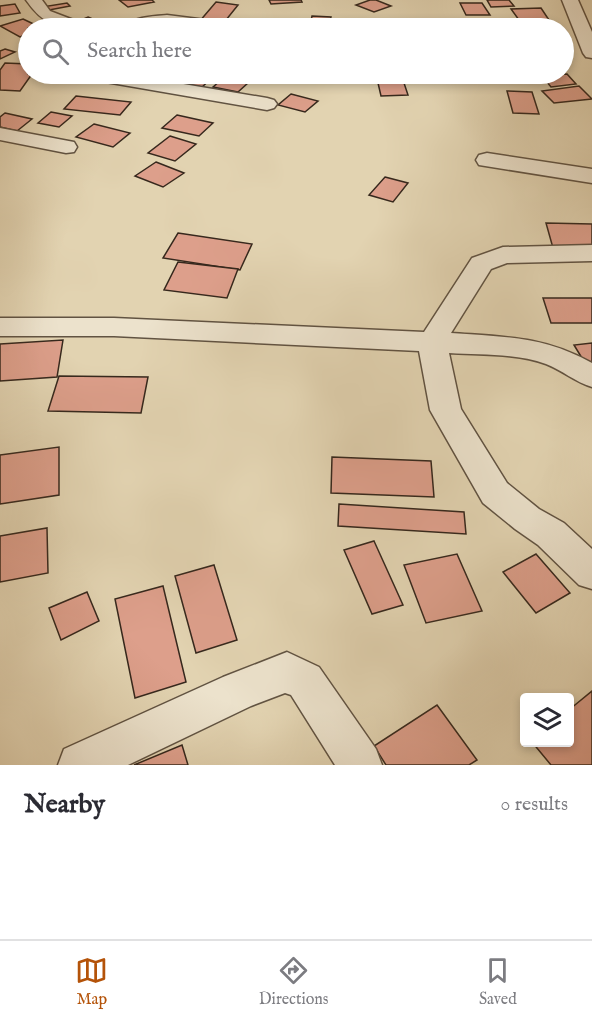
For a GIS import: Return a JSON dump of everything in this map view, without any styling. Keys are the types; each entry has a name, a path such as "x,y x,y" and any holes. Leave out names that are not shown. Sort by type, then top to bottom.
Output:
{"street":[{"path":"37,0 44,14 54,18"},
{"path":"570,0 592,53"},
{"path":"152,84 267,104"},
{"path":"0,134 66,147"},
{"path":"487,160 592,176"},
{"path":"592,253 502,255 481,264 432,342 446,410 495,493 527,519 551,534 592,573"},
{"path":"0,327 114,327 526,348 558,357 592,376"},
{"path":"80,765 238,691 287,672 305,681 360,765"}],"building":[{"path":"119,0 152,0 154,2 128,7"},
{"path":"269,0 301,0 302,2 271,4"},
{"path":"370,0 391,6 374,12 356,5"},
{"path":"487,0 509,0 514,6 491,7"},
{"path":"216,2 238,5 228,18 202,18"},
{"path":"67,3 70,6 44,11 42,7"},
{"path":"460,3 482,3 490,15 466,15"},
{"path":"15,4 20,13 0,16 0,6"},
{"path":"541,8 548,18 518,18 511,9"},
{"path":"312,16 331,17 331,18 312,18"},
{"path":"18,21 18,36 0,26"},
{"path":"5,49 15,52 0,59 0,51"},
{"path":"5,63 18,64 18,84 25,84 20,91 0,90 0,70"},
{"path":"574,82 576,84 551,87 549,84 574,84"},
{"path":"185,84 205,84 202,87"},
{"path":"216,84 247,84 238,92 213,87"},
{"path":"378,84 404,84 408,95 381,96"},
{"path":"579,86 592,99 554,103 542,91"},
{"path":"507,91 532,92 539,114 513,113"},
{"path":"291,94 318,101 305,112 278,105"},
{"path":"76,96 131,102 120,115 64,109"},
{"path":"51,112 72,116 59,127 38,123"},
{"path":"5,113 32,119 17,131 0,127 0,117"},
{"path":"177,115 213,123 199,136 162,128"},
{"path":"94,124 130,133 113,147 76,137"},
{"path":"170,136 196,144 175,161 148,153"},
{"path":"156,162 184,173 163,187 135,176"},
{"path":"385,177 408,183 393,202 369,195"},
{"path":"546,223 592,224 592,248 553,248"},
{"path":"178,233 252,244 240,270 163,258"},
{"path":"178,262 238,269 227,298 164,290"},
{"path":"543,298 592,298 592,323 551,323"},
{"path":"63,340 57,377 0,381 0,344"},
{"path":"592,343 592,373 591,373 574,345"},
{"path":"59,376 148,377 141,413 48,411"},
{"path":"59,447 59,495 0,504 0,455"},
{"path":"332,457 431,461 434,497 331,493"},
{"path":"339,504 464,512 466,534 338,526"},
{"path":"47,528 48,573 0,582 0,536"},
{"path":"374,541 403,605 372,614 344,550"},
{"path":"457,554 482,611 426,623 404,565"},
{"path":"536,554 570,593 536,613 503,572"},
{"path":"214,565 237,640 196,653 175,576"},
{"path":"163,586 186,682 135,698 115,599"},
{"path":"87,592 99,621 61,640 49,608"},
{"path":"592,691 592,765 551,765 536,747 574,747 574,706"},
{"path":"437,705 477,760 469,765 386,765 374,746"},
{"path":"182,745 188,765 134,765"}]}
